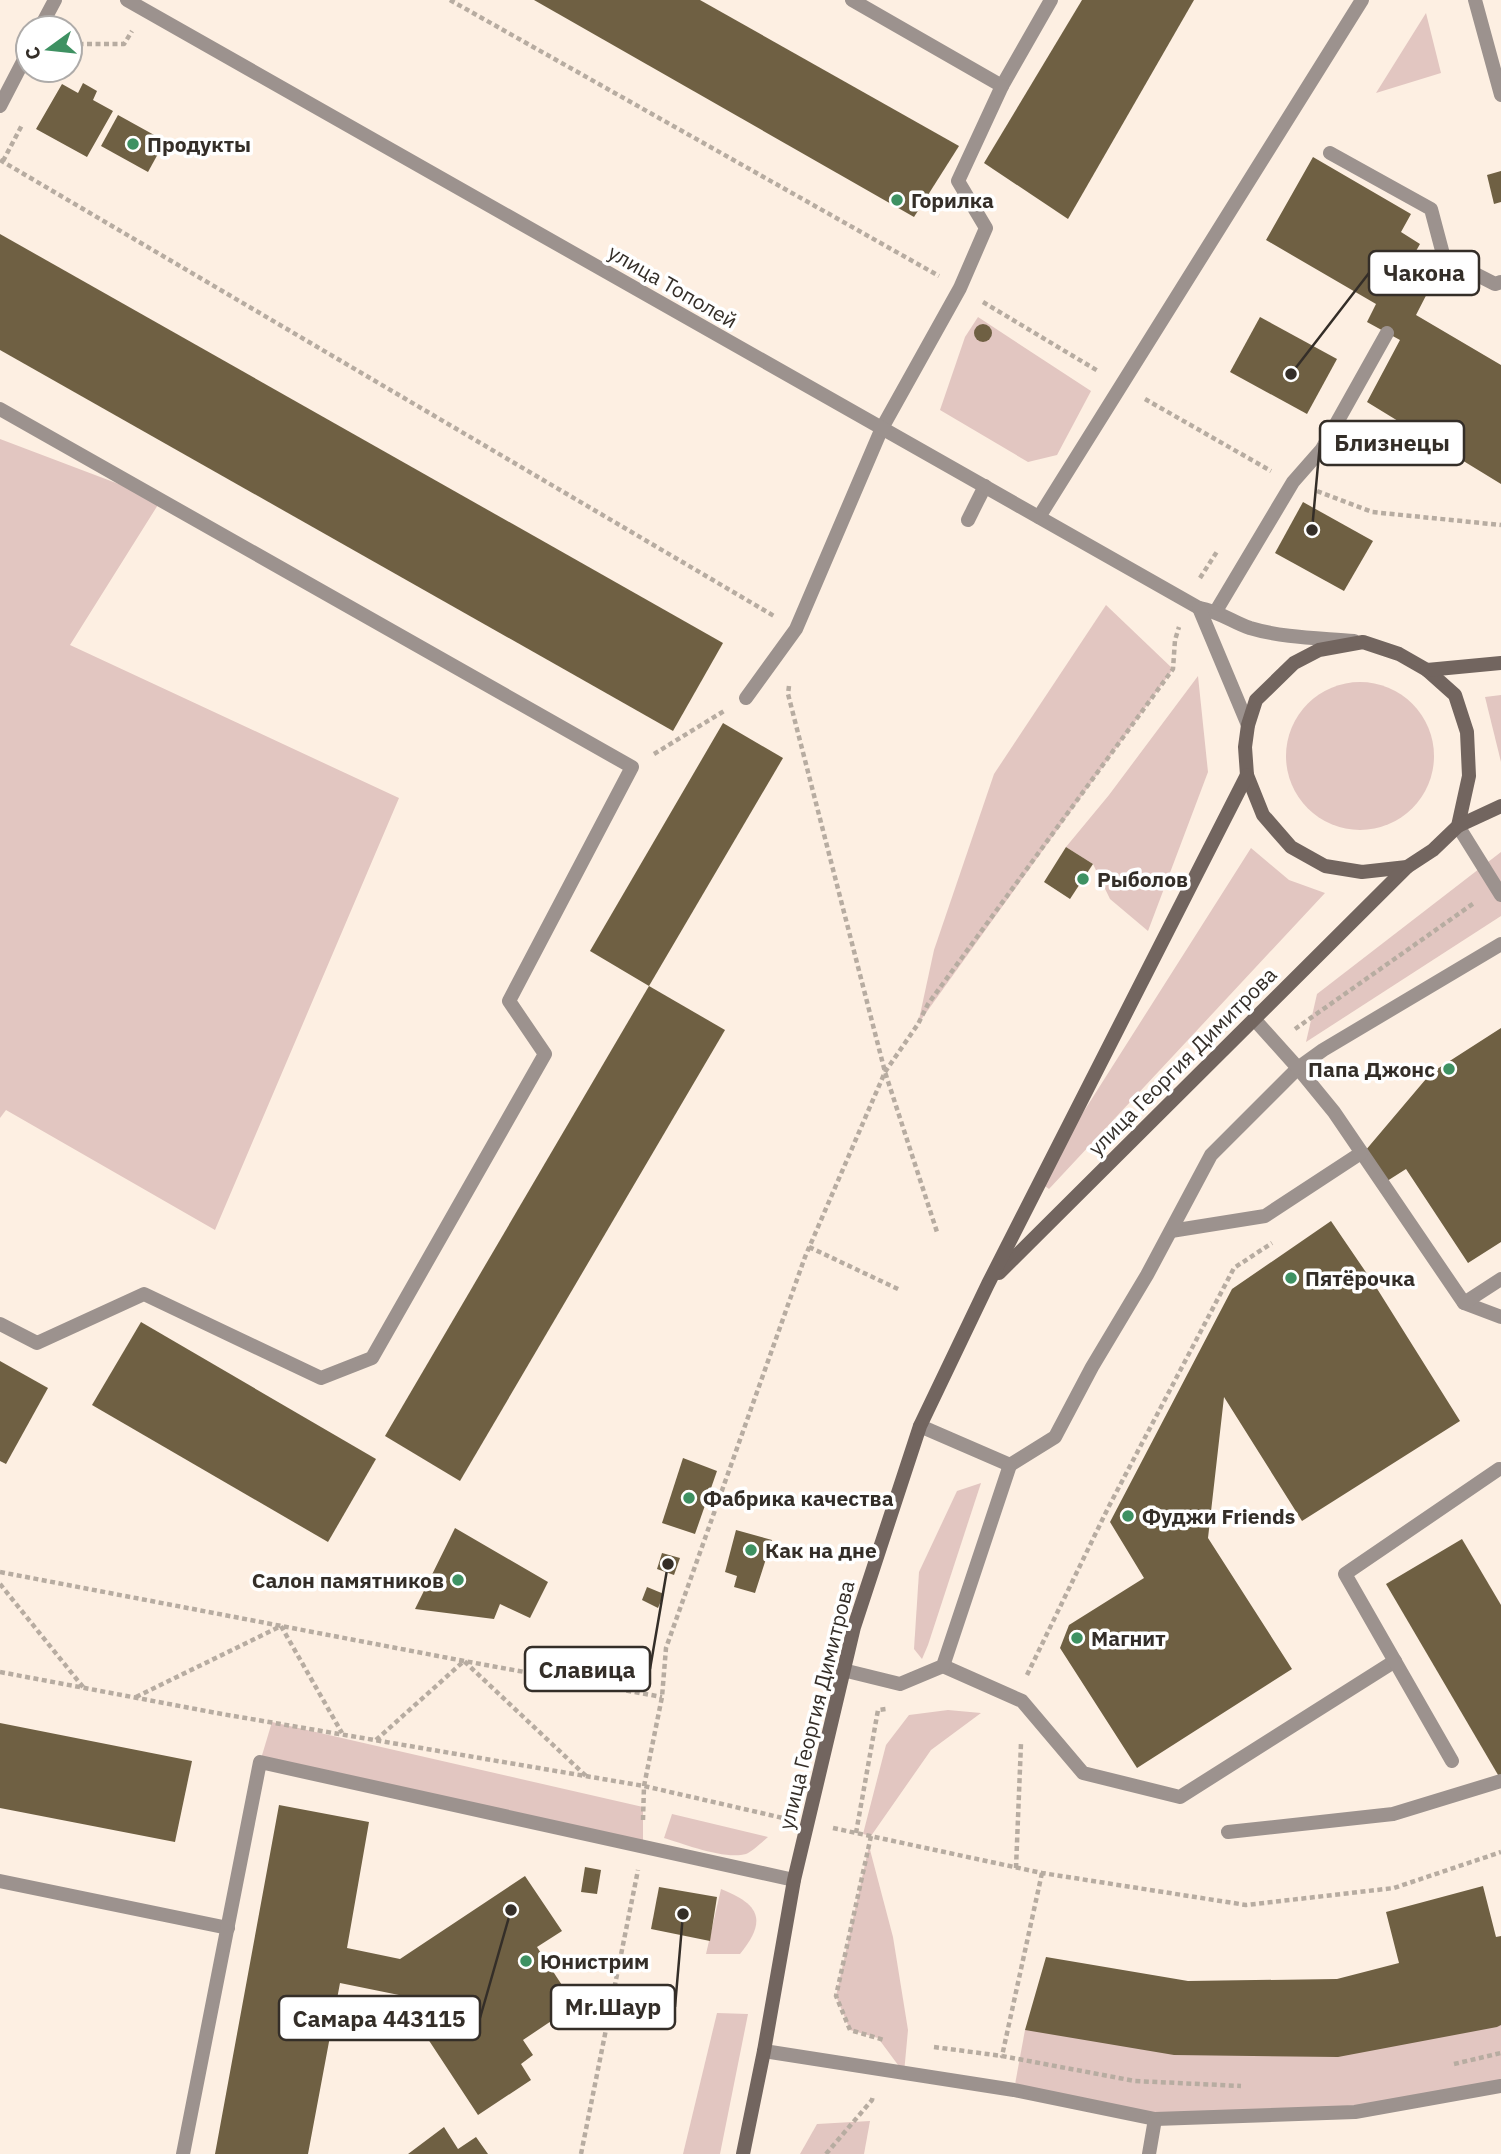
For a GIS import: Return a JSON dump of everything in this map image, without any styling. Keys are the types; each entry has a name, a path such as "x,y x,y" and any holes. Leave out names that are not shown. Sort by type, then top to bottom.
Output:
{"main road":[{"path":"1458,826 1469,776 1467,732 1455,695 1427,670 1399,654 1363,642 1319,650 1294,663 1256,699 1245,747 1247,775 1263,816 1291,847 1325,866 1362,872 1406,867 1433,850 1458,826 1501,806"},
{"path":"1427,670 1501,663"},
{"name":"улица Георгия Димитрова","path":"743,2154 794,1880 854,1627 920,1426 988,1284 1247,775"},
{"name":"улица Георгия Димитрова","path":"988,1284 1406,867"}],"street":[{"name":"улица Тополей","path":"127,0 1199,608 1216,611 1250,628 1279,634 1363,642"},
{"path":"852,0 1002,86"},
{"path":"746,698 796,629 882,428 960,288 986,228 958,181 1002,86 1051,0"},
{"path":"1039,517 1362,0"},
{"path":"1475,0 1501,95"},
{"path":"0,106 14,78"},
{"path":"1330,153 1431,209 1444,258 1495,284 1501,282"},
{"path":"1422,272 1444,258"},
{"path":"1216,611 1293,482 1322,449 1387,332"},
{"path":"0,409 632,767 509,1001 545,1054 372,1358 321,1378 144,1294 37,1343 0,1324"},
{"path":"968,520 985,486"},
{"path":"1199,608 1248,725"},
{"path":"1458,826 1499,891"},
{"path":"943,1666 1010,1465 1055,1437 1211,1155 1302,1066 1323,1050 1501,943"},
{"path":"1254,1018 1302,1066 1464,1303 1501,1317"},
{"path":"1171,1231 1265,1216 1361,1153"},
{"path":"1464,1303 1501,1279"},
{"path":"920,1426 1010,1465"},
{"path":"1452,1761 1345,1574 1500,1470"},
{"path":"844,1670 900,1684 943,1666 1023,1701 1083,1773 1180,1797 1395,1661"},
{"path":"183,2154 260,1762 794,1880"},
{"path":"1228,1832 1393,1814 1501,1781"},
{"path":"0,1881 228,1928"},
{"path":"764,2051 1014,2090 1156,2119 1354,2112 1501,2086"},
{"path":"1149,2154 1156,2119"}],"path":[{"path":"450,0 960,288 1120,385 1293,482 1372,512 1501,525"},
{"path":"84,44 124,44 144,9"},
{"path":"0,160 796,629"},
{"path":"581,2154 643,1846 644,1786 662,1697 666,1648 809,1247 885,1072 929,1004 1173,668"},
{"path":"789,681 788,694 885,1072 937,1232"},
{"path":"632,767 746,698"},
{"path":"1302,1066 1284,1036 1499,891"},
{"path":"1016,1868 1024,1681 1108,1508 1234,1268 1277,1240"},
{"path":"809,1247 901,1290"},
{"path":"0,1572 662,1697"},
{"path":"0,1584 84,1688"},
{"path":"134,1698 281,1626"},
{"path":"281,1626 343,1734"},
{"path":"376,1740 464,1661"},
{"path":"464,1661 587,1776"},
{"path":"0,1672 134,1698 644,1786 1016,1868 1246,1905 1394,1888 1501,1852"},
{"path":"856,1833 878,1710 891,1708"},
{"path":"826,2154 872,2100 886,2041 850,2030 836,1996 871,1836"},
{"path":"1002,2056 1042,1873"},
{"path":"925,2046 1002,2056 1135,2081 1250,2086"},
{"path":"1443,2067 1501,2053"}],"shaded area":[{"path":"1426,13 1441,73 1376,93"},
{"path":"978,317 1091,391 1057,455 1028,462 940,410 965,337"},
{"path":"0,439 161,500 70,645 399,798 215,1230 6,1110 0,1118"},
{"path":"1106,605 1173,669 918,1024 934,950 994,774"},
{"path":"1198,676 1208,772 1148,931 1110,899 1093,864 1066,847 1109,795"},
{"path":"1360,682 1388,688 1412,704 1428,728 1434,756 1428,784 1412,808 1388,824 1360,830 1332,824 1308,808 1292,784 1286,756 1292,728 1308,704 1332,688"},
{"path":"1501,695 1501,762 1485,697"},
{"path":"1251,848 1289,880 1325,893 1049,1189 1039,1182"},
{"path":"1501,852 1501,916 1306,1042 1317,994"},
{"path":"981,1483 922,1659 914,1649 919,1572 957,1491"},
{"path":"948,1710 981,1713 931,1750 871,1836 863,1834 886,1745 909,1715"},
{"path":"272,1722 643,1807 643,1846 260,1762"},
{"path":"672,1814 768,1837 746,1854 727,1855 705,1850 664,1838"},
{"path":"869,1846 893,1937 908,2030 904,2073 878,2038 850,2030 836,1996"},
{"path":"721,1889 744,1901 755,1914 754,1932 740,1954 706,1954"},
{"path":"717,2013 748,2014 720,2154 683,2154"},
{"path":"1501,2025 1501,2086 1355,2112 1155,2119 1014,2090 1025,2030"},
{"path":"870,2121 864,2154 800,2154 817,2124"}],"building":[{"path":"534,0 700,0 959,146 914,217"},
{"path":"1082,0 1194,0 1068,219 984,163"},
{"path":"62,84 78,93 84,84 97,91 93,100 113,111 87,157 36,129"},
{"path":"118,115 165,141 148,172 101,146"},
{"path":"1313,157 1411,214 1401,232 1420,244 1408,265 1434,280 1416,315 1501,365 1501,484 1367,402 1400,340 1367,322 1376,304 1266,240"},
{"path":"1501,171 1501,202 1494,204 1487,175"},
{"path":"0,234 723,643 673,731 0,350"},
{"path":"1260,317 1337,359 1307,414 1230,372"},
{"path":"983,324 989,327 992,333 989,339 983,342 977,339 974,333 977,327"},
{"path":"1303,502 1373,541 1344,591 1275,553"},
{"path":"723,723 783,758 649,986 590,951"},
{"path":"1066,847 1093,864 1070,899 1044,882"},
{"path":"649,986 725,1030 460,1481 385,1436"},
{"path":"1501,1028 1501,1242 1468,1263 1406,1169 1384,1183 1365,1151 1431,1073"},
{"path":"1331,1221 1460,1421 1302,1521 1224,1397 1208,1538 1292,1669 1137,1768 1060,1648 1069,1625 1144,1578 1110,1522 1232,1289"},
{"path":"141,1322 376,1459 328,1542 92,1405"},
{"path":"0,1361 48,1388 6,1464 0,1461"},
{"path":"683,1458 717,1471 695,1534 662,1523"},
{"path":"455,1528 548,1582 530,1618 500,1604 494,1619 415,1609"},
{"path":"736,1530 772,1540 755,1593 734,1587 737,1576 725,1572"},
{"path":"1462,1539 1501,1605 1501,1780 1386,1584"},
{"path":"662,1553 680,1558 674,1575 657,1569"},
{"path":"647,1587 664,1594 658,1608 642,1600"},
{"path":"0,1723 192,1761 175,1842 0,1808"},
{"path":"279,1805 369,1822 347,1948 400,1959 525,1876 562,1931 537,1947 575,2005 523,2040 533,2055 521,2064 531,2080 478,2115 399,1995 340,1983 308,2154 215,2154"},
{"path":"585,1867 601,1870 597,1894 581,1892"},
{"path":"1483,1886 1496,1937 1501,1936 1501,2025 1497,2027 1338,2057 1174,2055 1025,2030 1046,1957 1188,1981 1337,1979 1399,1963 1386,1912"},
{"path":"659,1887 717,1897 710,1941 651,1929"},
{"path":"444,2127 458,2149 476,2137 488,2154 408,2154"}],"place":[{"name":"Продукты","path":"133,144"},
{"name":"Горилка","path":"897,200"},
{"name":"Чакона","path":"1291,374"},
{"name":"Близнецы","path":"1312,530"},
{"name":"Рыболов","path":"1083,879"},
{"name":"Папа Джонс","path":"1449,1069"},
{"name":"Пятёрочка","path":"1291,1278"},
{"name":"Фабрика качества","path":"689,1498"},
{"name":"Фуджи Friends","path":"1128,1516"},
{"name":"Как на дне","path":"751,1550"},
{"name":"Славица","path":"668,1564"},
{"name":"Салон памятников","path":"458,1580"},
{"name":"Магнит","path":"1077,1638"},
{"name":"Самара 443115","path":"511,1910"},
{"name":"Mr.Шаур","path":"683,1914"},
{"name":"Юнистрим","path":"526,1961"}]}
